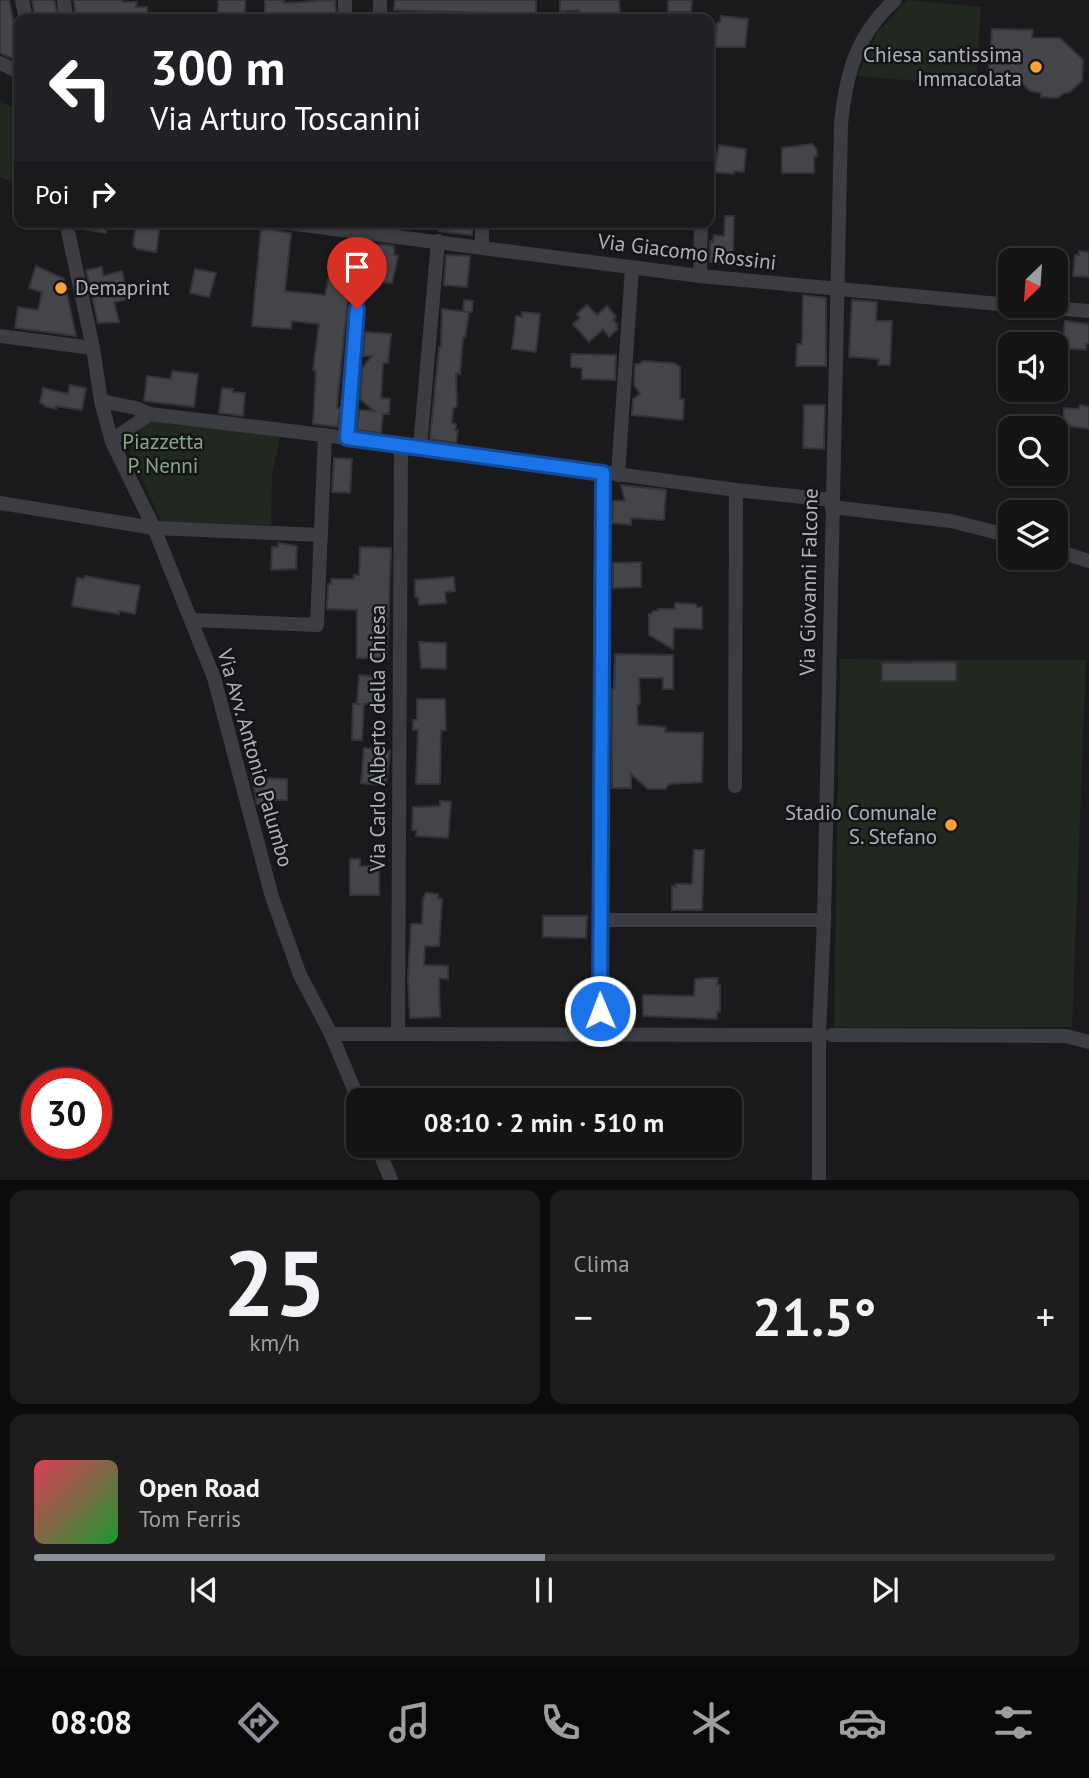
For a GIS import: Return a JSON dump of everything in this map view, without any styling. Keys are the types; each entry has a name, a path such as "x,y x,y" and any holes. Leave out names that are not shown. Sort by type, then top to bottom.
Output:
{"street":[{"name":"Via Giovanni Falcone","path":"818,1180 825,1035 824,920 841,124 850,69 862,41 881,12 895,0"},
{"name":"Via Avv. Antonio Palumbo","path":"66,228 93,348 101,401 112,440 154,528 214,678 272,897 300,975 331,1034 354,1088"},
{"name":"Via Giacomo Rossini","path":"330,228 363,232 379,228 438,241 700,276 998,304"},
{"path":"482,228 482,246"},
{"path":"700,276 701,228"},
{"path":"347,438 363,232"},
{"path":"421,447 438,241"},
{"path":"618,475 632,268"},
{"path":"1068,309 1089,311"},
{"path":"0,336 93,348"},
{"path":"101,401 136,408 150,414 421,447 832,503 951,521 998,533"},
{"path":"112,440 150,414"},
{"path":"192,620 317,625 325,435"},
{"name":"Via Carlo Alberto della Chiesa","path":"398,1032 401,445"},
{"path":"601,1033 603,473"},
{"path":"735,786 736,490"},
{"path":"0,503 154,528 321,535"},
{"path":"1068,555 1089,561"},
{"path":"600,920 824,920"},
{"path":"331,1034 1066,1035 1089,1042"},
{"path":"382,1158 391,1180"}],"green space":[{"path":"907,0 981,7 976,86 857,76 877,33"},
{"path":"0,102 14,108 14,183 0,177"},
{"name":"Piazzetta P. Nenni","path":"148,420 280,437 272,474 271,525 162,522 130,454 132,438"},
{"name":"Stadio Comunale S. Stefano","path":"840,659 1086,660 1072,1027 834,1027"}],"building":[{"path":"0,0 9,0 14,25 14,59 0,53"},
{"path":"32,0 54,0 57,14 35,14"},
{"path":"74,0 123,0 137,2 136,7 147,7 147,14 73,14"},
{"path":"218,0 245,0 245,14 218,14"},
{"path":"265,0 284,0 284,3 335,0 336,14 265,14"},
{"path":"395,0 536,0 536,13 394,10"},
{"path":"560,0 619,0 620,14 560,11"},
{"path":"668,0 692,0 691,12 668,12"},
{"path":"721,16 748,19 745,47 714,47 717,23 720,22"},
{"name":"Chiesa santissima Immacolata","path":"992,29 1033,30 1032,38 1060,38 1083,60 1082,81 1058,98 1041,97 1041,93 1030,91 1021,82 1007,79 1007,84 988,81"},
{"path":"812,144 817,150 817,156 814,156 814,173 782,173 782,148"},
{"path":"719,145 746,149 744,172 714,172"},
{"path":"725,216 734,216 731,266 710,262 710,241 713,242 714,235 724,236"},
{"path":"77,228 107,228 106,233"},
{"path":"135,228 160,228 156,252 137,249 133,245"},
{"path":"261,228 291,233 285,291 325,295 329,276 350,278 338,395 338,427 313,424 316,371 313,370 319,324 292,321 291,329 252,326"},
{"path":"439,228 472,228 472,235 439,231"},
{"path":"376,244 394,246 394,255 398,256 392,283 373,281"},
{"path":"1079,251 1089,252 1089,277 1073,276 1075,255 1079,255"},
{"path":"446,255 470,256 467,287 444,285"},
{"path":"36,266 64,279 76,336 15,328 18,307 38,310 42,292 29,288"},
{"path":"102,267 103,276 122,271 128,299 114,302 119,322 98,323 86,270"},
{"path":"195,269 216,273 209,297 190,293"},
{"path":"803,295 826,298 826,366 796,366 797,344 802,344"},
{"path":"464,300 473,301 465,338 463,337 460,374 456,373 457,406 453,409 452,423 456,424 455,430 458,430 456,443 430,439 441,347 442,309 467,312 463,311"},
{"path":"852,300 877,302 876,321 892,321 890,365 878,365 879,359 849,357"},
{"path":"587,305 597,315 607,306 616,317 613,320 618,329 609,337 603,329 589,342 573,324 580,318 577,314"},
{"path":"522,312 540,314 536,352 512,349 516,316 522,317"},
{"path":"1065,321 1089,324 1089,344 1086,344 1086,350 1068,348 1068,332 1064,332"},
{"path":"365,332 391,334 388,363 383,363 381,398 390,399 389,414 383,414 381,433 357,430 359,410 374,411 360,399 362,368 372,356 363,356"},
{"path":"571,354 616,355 615,380 582,379 582,368 571,367"},
{"path":"643,361 674,363 680,367 680,399 684,399 683,420 632,415 633,399 640,394 634,385 635,364"},
{"path":"172,371 198,374 194,407 144,401 147,376 171,379"},
{"path":"70,385 86,388 82,410 56,406 56,409 40,403 43,388 68,394"},
{"path":"222,388 245,393 243,416 219,413"},
{"path":"804,405 825,405 824,449 803,448"},
{"path":"1080,405 1089,407 1089,429 1068,426 1068,416 1064,416 1064,408 1078,409"},
{"path":"334,458 352,459 350,493 332,492"},
{"path":"621,485 666,490 664,520 631,518 631,525 612,523 613,501 625,501"},
{"path":"278,543 297,546 296,569 271,570 272,547 278,547"},
{"path":"360,547 391,548 387,658 357,658 357,610 327,609 328,584 331,584 331,579 354,579 354,575 359,575"},
{"path":"641,562 641,587 613,588 613,563"},
{"path":"85,576 140,586 135,614 72,606 77,578 84,579"},
{"path":"454,577 455,591 445,592 446,603 419,605 418,597 415,597 415,580"},
{"path":"675,603 702,607 702,629 674,628 673,649 649,635 649,614 658,609 675,609"},
{"path":"419,642 446,643 446,669 421,668"},
{"path":"615,654 673,655 673,689 663,689 663,678 639,678 638,725 666,727 665,732 703,733 702,782 669,784 665,789 648,789 631,774 631,788 612,788 612,689"},
{"path":"956,662 956,681 882,681 882,663"},
{"path":"359,675 385,677 382,705 364,704 362,740 352,740 353,704 357,704"},
{"path":"417,699 445,699 446,730 441,730 440,784 416,784 418,730 413,730 413,720 417,720"},
{"path":"364,748 390,751 386,786 361,783"},
{"path":"252,778 287,779 287,800 267,800 267,804 257,804"},
{"path":"440,801 451,802 448,838 416,836 417,830 412,830 413,807 440,806"},
{"path":"694,850 704,850 702,910 672,910 672,886 692,884"},
{"path":"350,859 360,859 360,866 379,866 379,895 350,895"},
{"path":"426,893 438,894 438,899 442,899 439,946 425,946 424,965 448,966 448,979 439,978 440,1017 410,1018 408,978 411,924 422,924 423,899"},
{"path":"543,916 587,916 586,938 543,937"},
{"path":"718,978 720,1012 717,1012 717,1019 643,1016 643,995 694,996 695,979"}],"place":[{"name":"Chiesa santissima Immacolata","path":"1036,67"},
{"name":"Demaprint","path":"61,288"},
{"name":"Stadio Comunale S. Stefano","path":"951,825"}],"route":[{"path":"357,309 347,438 603,473 600,1011"}]}
